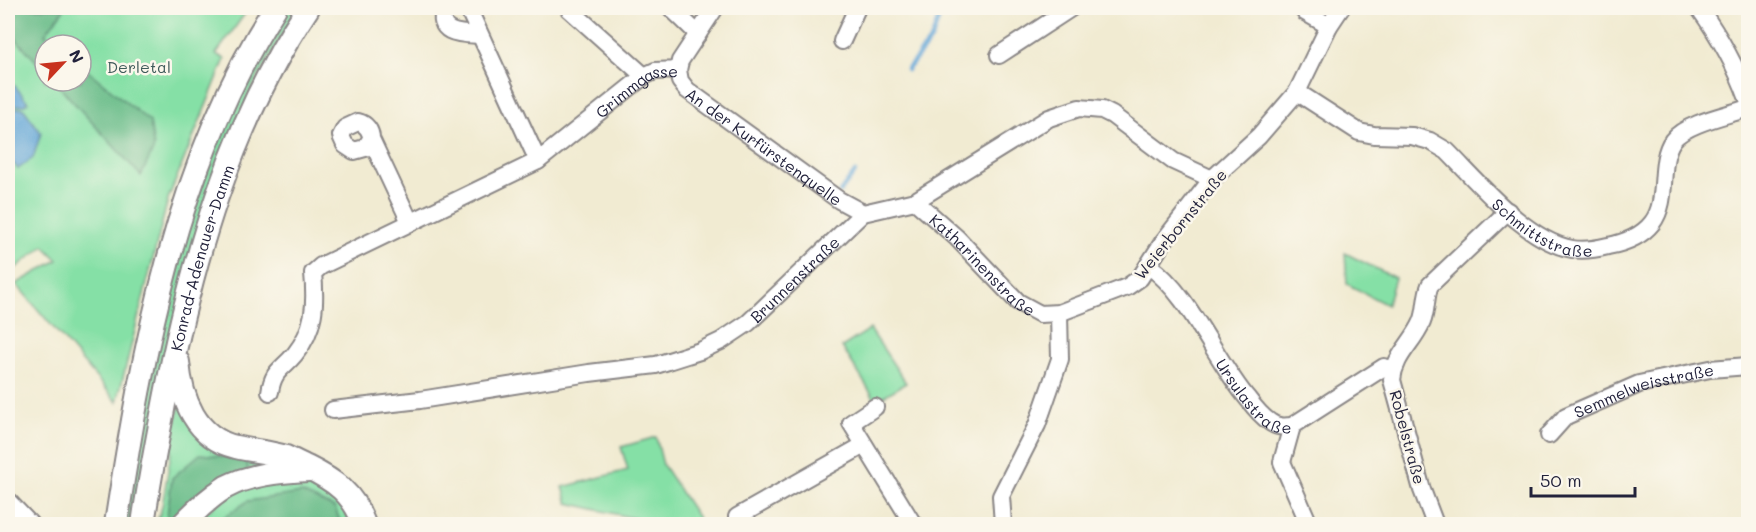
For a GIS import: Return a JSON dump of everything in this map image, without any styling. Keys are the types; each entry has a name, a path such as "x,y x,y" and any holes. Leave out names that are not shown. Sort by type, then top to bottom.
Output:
{"main road":[{"name":"Konrad-Adenauer-Damm","path":"116,525 130,434 149,340 180,218 223,106 275,8"},
{"name":"Konrad-Adenauer-Damm","path":"143,525 148,486 176,343 198,255 220,186 238,140 274,63 308,8"},
{"path":"176,343 184,399 196,421 209,435 233,447 286,458 333,481 352,500 364,525"},
{"path":"183,525 196,510 226,487 274,472 312,470"}],"street":[{"path":"445,8 442,16 443,25 459,34 479,35"},
{"path":"468,8 538,160"},
{"path":"568,8 644,76"},
{"path":"671,8 698,34"},
{"name":"Grimmgasse","path":"270,392 272,379 305,340 313,323 315,309 313,273 321,266 538,160 644,76 655,70 678,70 680,61 715,8"},
{"path":"842,41 857,8"},
{"path":"999,55 1071,8"},
{"path":"1302,8 1329,26"},
{"name":"Weierbornstraße","path":"1059,313 1127,286 1140,278 1162,242 1212,179 1259,136 1297,92 1329,26 1341,8"},
{"path":"1699,8 1716,31 1737,70 1749,99"},
{"name":"An der Kurfürstenquelle","path":"678,70 680,81 687,90 839,200 863,213"},
{"name":"Schmittstraße","path":"1297,92 1359,132 1374,135 1412,136 1430,141 1447,151 1531,232 1554,244 1572,249 1593,250 1623,243 1639,235 1652,224 1660,209 1668,153 1672,141 1681,132 1749,108"},
{"path":"863,213 915,201 1049,118 1079,108 1102,110 1112,115 1173,161 1212,179"},
{"path":"371,138 410,222"},
{"name":"Katharinenstraße","path":"915,201 957,238 1018,302 1040,314 1059,313"},
{"name":"Robelstraße","path":"1435,525 1419,479 1392,380 1393,369 1421,324 1430,285 1508,211"},
{"name":"Brunnenstraße","path":"333,410 420,400 656,365 700,351 721,341 748,323 863,213"},
{"name":"Ursulastraße","path":"1149,266 1163,275 1182,300 1238,387 1257,410 1270,422 1281,427 1292,426 1384,367 1393,369"},
{"path":"1002,518 1001,496 1036,425 1060,359 1059,313"},
{"name":"Semmelweisstraße","path":"1549,435 1566,416 1639,384 1710,369 1749,366"},
{"path":"875,407 851,423 913,525"},
{"path":"1292,426 1282,462 1309,525"},
{"path":"737,518 864,445"},
{"path":"8,501 30,525"}],"green space":[{"name":"Derletal","path":"8,8 249,8 216,54 225,59 168,199 117,402 16,284 58,260 44,246 8,274"},
{"path":"8,8 65,8 46,33 33,33 33,58 8,30"},
{"path":"285,8 297,8 248,95 136,524 125,524 138,436 182,242 225,121"},
{"path":"93,75 150,122 154,148 141,176 65,93 93,93"},
{"path":"1345,253 1395,278 1387,305 1347,284"},
{"path":"870,329 906,383 876,401 842,347"},
{"path":"179,405 281,465 172,478 166,524 156,524 162,507"},
{"path":"656,437 663,465 702,524 659,524 568,503 563,487 628,470 621,447"},
{"path":"200,454 247,459 248,471 181,510 169,524 166,524 172,478"},
{"path":"277,479 313,482 340,501 351,524 341,524 335,508 248,501 214,524 191,524 234,491"},
{"path":"302,493 335,508 341,524 214,524 248,501"}],"water":[{"path":"8,85 15,86 28,102 24,105 8,106"},
{"path":"11,108 23,108 41,133 33,158 18,169 8,157 13,153 8,117 8,111"}],"waterway":[{"path":"907,70 932,38 939,17 946,8"},
{"path":"840,192 855,172"}]}
